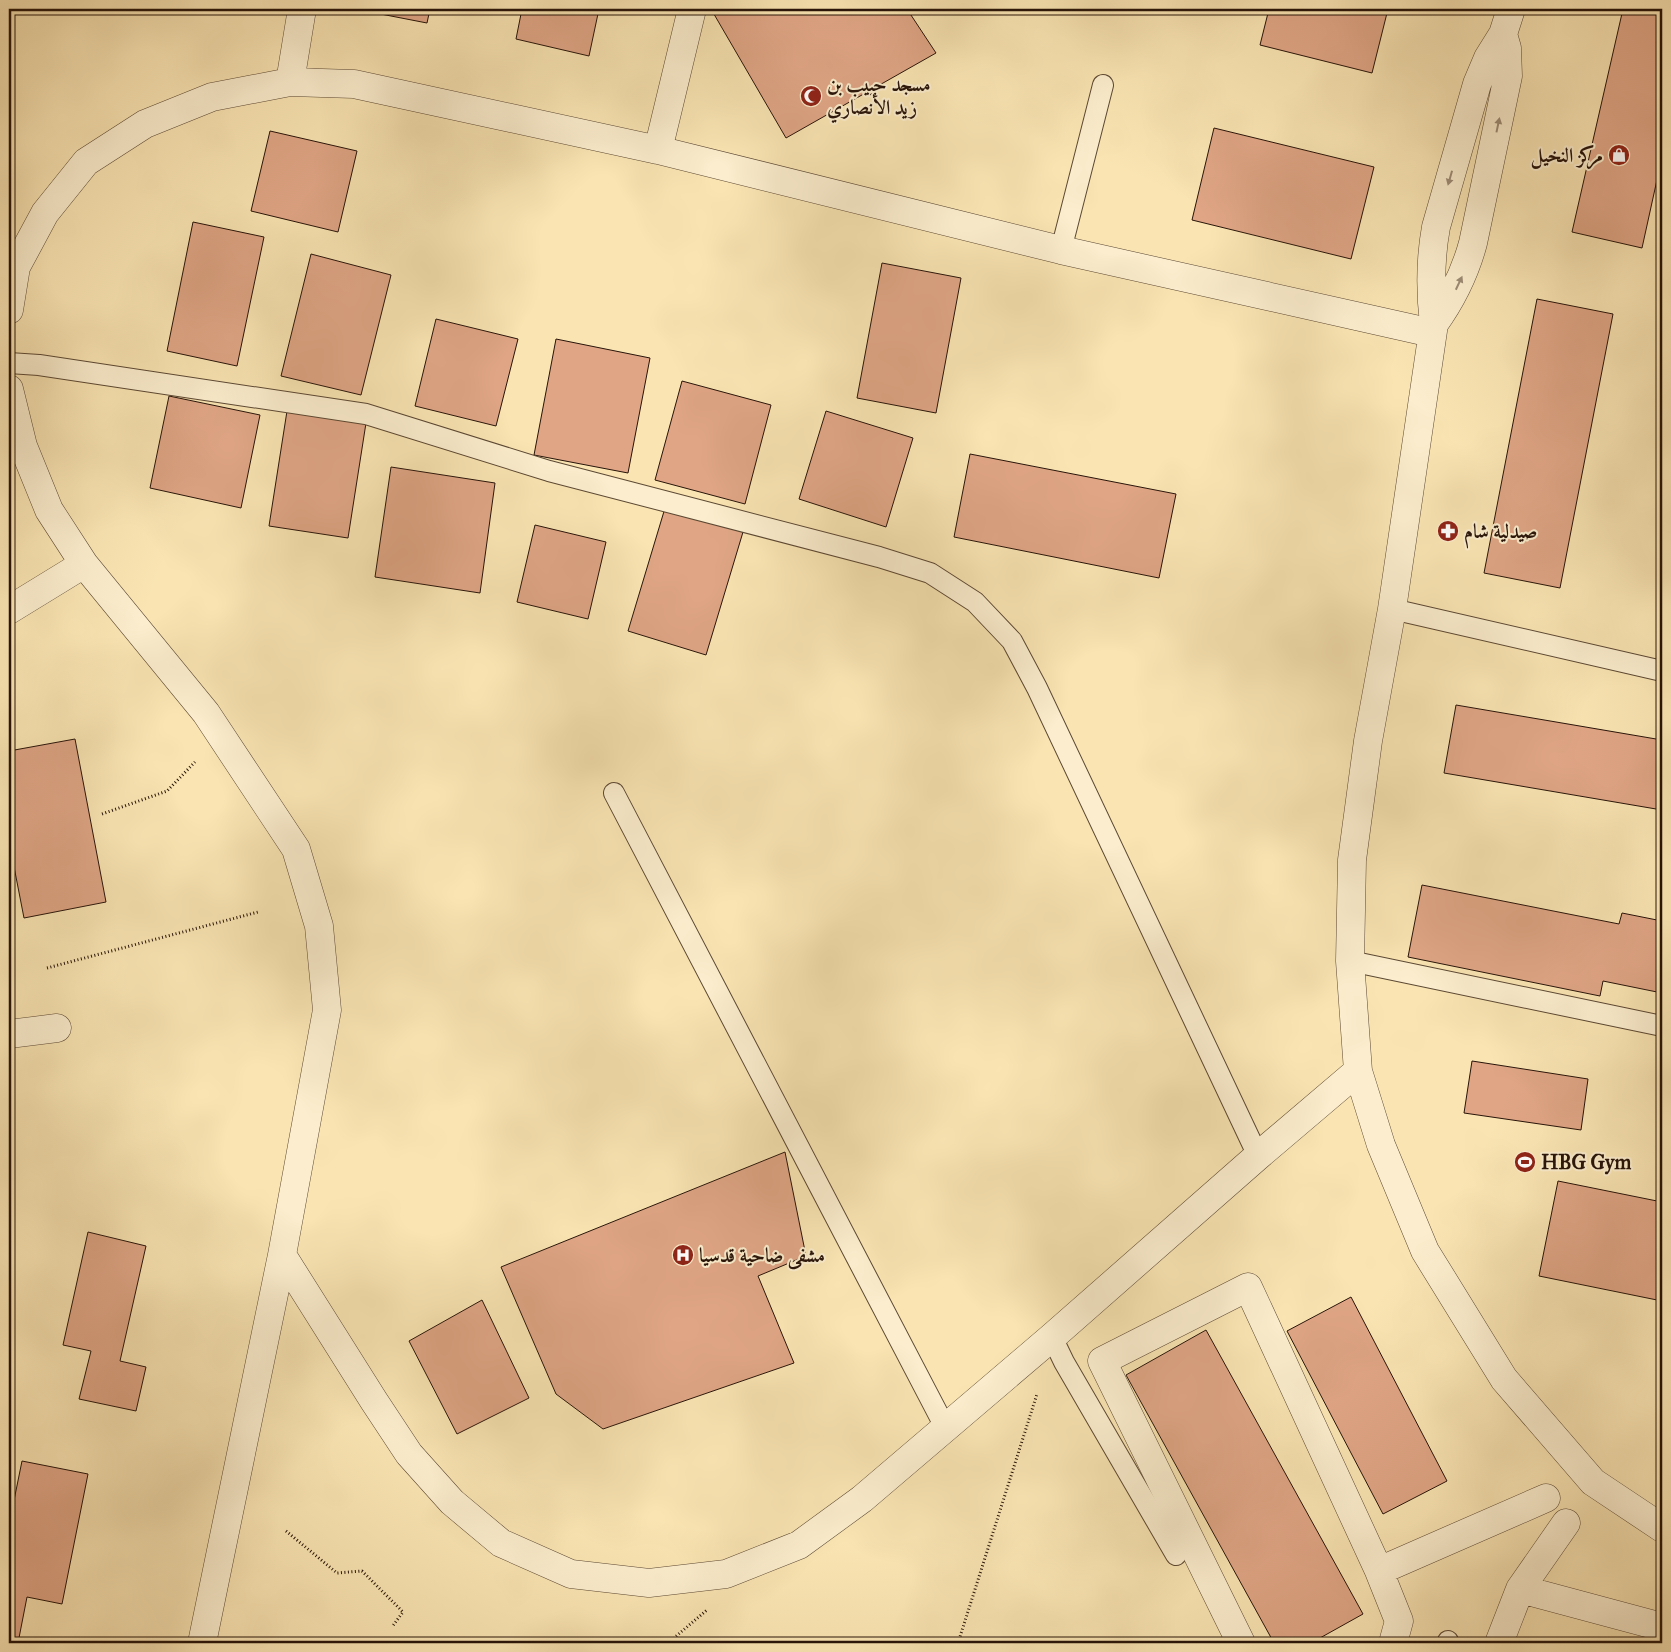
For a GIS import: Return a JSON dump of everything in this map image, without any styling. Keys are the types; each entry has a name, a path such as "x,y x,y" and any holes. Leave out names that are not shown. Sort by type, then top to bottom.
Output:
{"street":[{"path":"290,82 302,9"},
{"path":"658,150 692,9"},
{"path":"1511,9 1503,34 1488,58 1477,84 1436,227 1432,252 1431,300 1433,329 1392,609 1368,741 1352,860 1350,961 1358,1071 1381,1146 1425,1251 1504,1379 1593,1482 1662,1528"},
{"path":"1433,329 1458,286 1474,243 1508,76 1507,48 1503,34"},
{"path":"9,310 16,267 45,213 86,162 145,124 212,97 290,82 354,84 658,150 1061,250 1433,329"},
{"path":"9,389 23,446 49,510 84,564 206,713 296,849 319,926 327,1010 282,1255 202,1643"},
{"path":"9,610 84,564"},
{"path":"9,1034 57,1028"},
{"path":"282,1255 374,1401 410,1454 446,1495 501,1543 571,1574 649,1583 726,1574 799,1545 862,1499 1358,1071"},
{"path":"1241,1643 1102,1361 1248,1286 1379,1571 1399,1621 1393,1643"},
{"path":"1379,1571 1546,1498"},
{"path":"1499,1643 1520,1589 1566,1523"},
{"path":"1520,1589 1662,1627"}],"lane":[{"path":"1061,250 1103,84"},
{"path":"9,363 39,364 366,414 549,471 879,556 930,573 975,602 1012,641 1037,688 1258,1156"},
{"path":"1392,609 1662,671"},
{"path":"614,793 945,1427"},
{"path":"1350,961 1662,1026"},
{"path":"1052,1337 1064,1362 1176,1555"}],"path":[{"path":"102,814 167,791 195,762"},
{"path":"47,968 258,912"},
{"path":"958,1643 1038,1391"},
{"path":"286,1531 337,1573 362,1571 402,1612 392,1627"},
{"path":"668,1643 709,1608"}],"building":[{"path":"355,9 430,9 427,23"},
{"path":"522,9 599,9 589,56 516,39"},
{"name":"مسجد حبيب بن زيد الأنصاري","path":"711,9 907,9 936,53 786,138"},
{"path":"1269,9 1388,9 1372,73 1260,45"},
{"path":"1623,9 1662,9 1662,157 1642,248 1572,232"},
{"path":"1214,128 1374,167 1351,259 1192,220"},
{"path":"270,131 357,151 338,232 251,211"},
{"path":"193,222 264,237 237,366 167,351"},
{"path":"311,254 391,275 361,395 281,376"},
{"path":"882,263 961,278 936,413 857,398"},
{"path":"1537,299 1613,314 1560,588 1484,573"},
{"path":"436,319 518,339 496,426 415,406"},
{"path":"556,339 650,358 628,473 534,455"},
{"path":"682,381 771,405 745,504 655,480"},
{"path":"169,396 260,415 241,508 150,488"},
{"path":"287,411 366,423 348,538 269,526"},
{"path":"826,411 913,438 886,527 799,499"},
{"path":"970,454 1176,494 1159,578 954,537"},
{"path":"391,467 495,483 480,593 375,577"},
{"path":"665,508 743,532 706,655 628,631"},
{"path":"535,525 606,542 588,619 517,602"},
{"path":"1456,705 1662,740 1662,810 1444,773"},
{"path":"75,739 106,902 24,918 9,841 9,751"},
{"path":"1422,885 1619,924 1622,913 1662,921 1662,993 1603,981 1600,996 1408,957"},
{"path":"1472,1061 1588,1079 1581,1130 1464,1113"},
{"path":"785,1152 806,1256 758,1276 794,1363 603,1429 556,1394 501,1267"},
{"path":"1558,1181 1662,1202 1662,1301 1539,1276"},
{"path":"88,1232 146,1246 120,1361 146,1367 136,1411 79,1399 91,1351 63,1345"},
{"path":"1351,1297 1447,1481 1383,1514 1287,1331"},
{"path":"482,1300 529,1398 457,1434 409,1341"},
{"path":"1206,1330 1363,1614 1311,1643 1274,1643 1126,1375"},
{"path":"22,1461 88,1474 62,1604 27,1597 18,1643 9,1643 9,1525"}],"place":[{"name":"مسجد حبيب بن زيد الأنصاري","path":"811,96"},
{"name":"مركز النخيل","path":"1619,155"},
{"name":"صيدلية شام","path":"1448,531"},
{"name":"HBG Gym","path":"1525,1162"},
{"name":"مشفى ضاحية قدسيا","path":"683,1255"}]}
